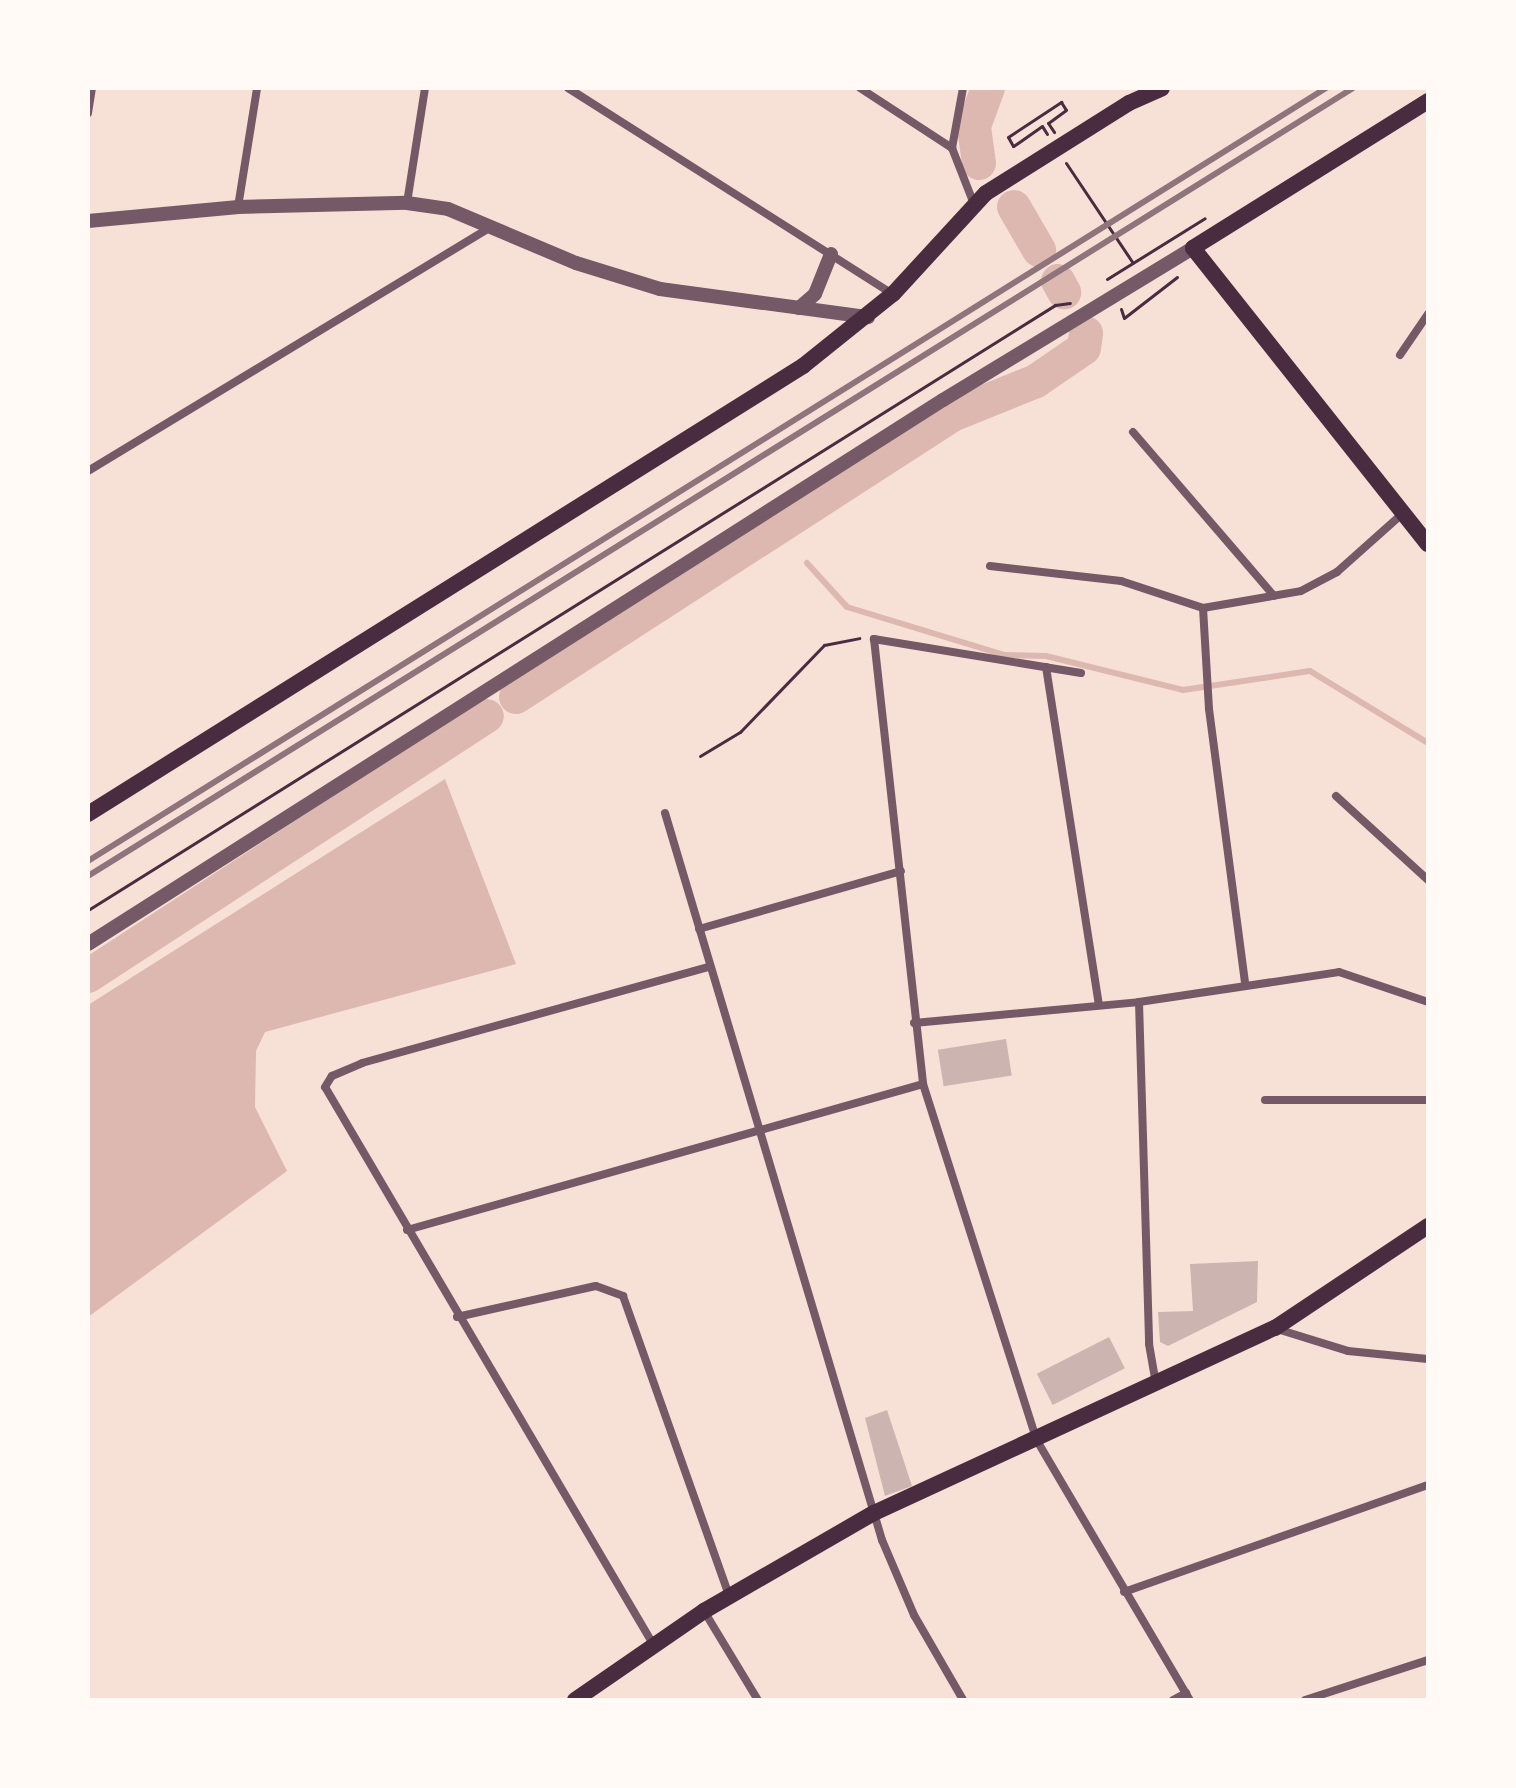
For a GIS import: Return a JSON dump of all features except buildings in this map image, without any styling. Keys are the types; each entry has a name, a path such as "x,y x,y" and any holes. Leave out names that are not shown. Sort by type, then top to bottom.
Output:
{"main road":[{"path":"88,814 803,366 893,294 980,199 1162,88"},
{"path":"1428,101 1193,248 1401,515 1428,544"},
{"path":"575,1700 729,1595 874,1513 1275,1328 1428,1226"}],"street":[{"path":"88,113 92,88"},
{"path":"238,207 257,88"},
{"path":"407,203 425,88"},
{"path":"568,88 893,294"},
{"path":"860,88 952,148 980,199"},
{"path":"952,148 963,88"},
{"path":"88,221 238,207 407,203 448,209 576,263 660,289 868,317"},
{"path":"88,471 492,227"},
{"path":"88,944 1193,248"},
{"path":"799,308 815,294 831,254"},
{"path":"1400,355 1428,314"},
{"path":"1133,432 1274,596"},
{"path":"990,566 1121,581 1203,608 1301,591 1337,572 1401,515"},
{"path":"1203,608 1209,709 1245,984"},
{"path":"1081,673 874,639 923,1084 1036,1439 1188,1696 1173,1700"},
{"path":"1046,667 1099,1005"},
{"path":"1336,796 1428,880"},
{"path":"665,813 707,967 874,1513 897,1581 963,1700"},
{"path":"699,929 901,871"},
{"path":"653,1644 326,1094 327,1081 362,1063 707,967"},
{"path":"914,1023 1139,1002 1339,972 1428,1002"},
{"path":"1139,1002 1149,1344 1157,1385"},
{"path":"407,1230 923,1084"},
{"path":"1265,1100 1428,1100"},
{"path":"457,1317 596,1286 623,1296 729,1595"},
{"path":"1275,1328 1348,1351 1428,1359"},
{"path":"1124,1592 1428,1485"},
{"path":"704,1611 758,1700"},
{"path":"1305,1700 1428,1660"}],"path":[{"path":"1048,123 1066,110 1061,102 1008,137 1013,146 1042,126 1050,139"},
{"path":"1058,151 1141,275"},
{"path":"1105,281 1209,216"},
{"path":"1135,300 1120,310 1124,318 1179,280 1173,272 1149,287"},
{"path":"88,910 1055,305 1082,296"},
{"path":"700,756 740,732 824,645 843,638 874,639"}],"shaded area":[{"path":"445,779 516,964 265,1032 256,1051 255,1107 287,1171 88,1317 88,1005"}],"waterway":[{"path":"979,163 974,126 988,88"},
{"path":"1014,207 1039,250"},
{"path":"1058,281 1064,292"},
{"path":"516,697 952,415 1036,381 1084,348 1086,333"},
{"path":"807,563 847,607 1004,655 1046,656 1183,690 1310,671 1428,743"},
{"path":"88,976 487,716"}],"railway":[{"path":"88,861 1326,88"},
{"path":"88,876 1353,88"}]}
